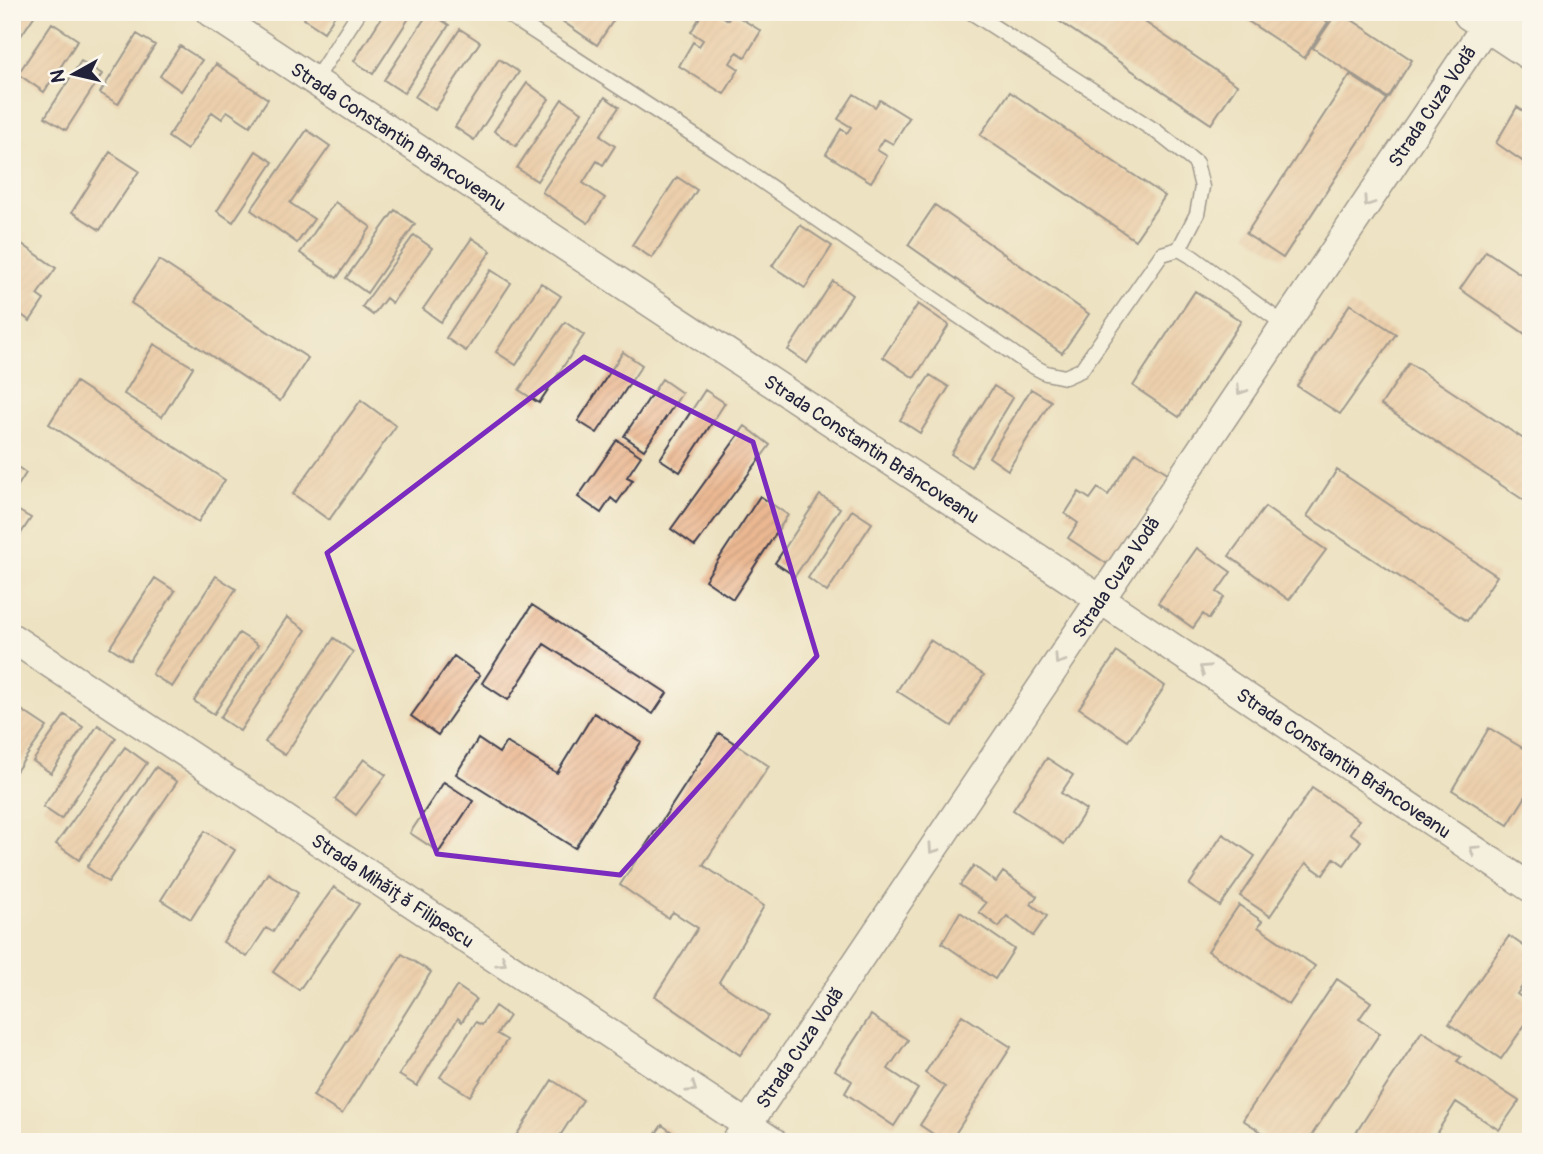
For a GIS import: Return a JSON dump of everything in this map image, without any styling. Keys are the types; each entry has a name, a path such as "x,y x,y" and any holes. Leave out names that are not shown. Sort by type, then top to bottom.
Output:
{"main road":[{"path":"1485,16 1531,51"}],"street":[{"name":"Strada Constantin Brâncoveanu","path":"210,12 1531,888"},
{"name":"Strada Cuza Vodă","path":"741,1133 1285,325 1485,16"},
{"name":"Strada Mihăiță Filipescu","path":"12,638 364,871 741,1133 773,1142"}],"lane":[{"path":"315,80 359,12"},
{"path":"504,12 721,153 1015,356 1046,373 1065,377 1081,370 1162,254 1179,249 1198,214 1202,187 1196,163 1157,132 971,12"},
{"path":"1179,249 1285,325"}],"highlighted area":[{"path":"584,357 753,442 817,656 620,875 437,854 327,553"}],"building":[{"path":"12,12 37,12 12,49"},
{"path":"308,12 337,12 324,32 304,19"},
{"path":"385,12 413,12 373,74 354,61"},
{"path":"429,12 449,25 404,93 384,80"},
{"path":"549,12 619,12 597,45"},
{"path":"703,12 716,12 728,20 732,13 761,31 745,57 737,52 730,63 739,69 724,94 679,66 693,42 699,46 703,40 691,32"},
{"path":"1061,12 1130,12 1237,85 1211,124 1056,19"},
{"path":"1234,12 1313,12 1328,22 1304,58"},
{"path":"1337,12 1412,60 1388,98 1313,48"},
{"path":"52,23 78,40 44,92 18,74"},
{"path":"460,29 480,42 435,110 415,97"},
{"path":"137,34 155,45 118,104 100,93"},
{"path":"180,46 202,60 181,91 160,76"},
{"path":"499,59 519,72 474,140 455,127"},
{"path":"81,61 102,74 66,130 45,117"},
{"path":"216,64 268,99 250,126 227,111 222,119 212,112 187,150 168,137"},
{"path":"1350,75 1387,99 1283,258 1246,234"},
{"path":"527,83 549,99 516,146 494,131"},
{"path":"1010,92 1165,196 1135,240 980,135"},
{"path":"854,94 875,107 880,100 909,118 893,144 884,139 877,150 887,156 871,182 826,154 841,129 847,133 851,127 838,119"},
{"path":"605,97 619,107 600,136 615,146 603,165 597,161 583,183 605,198 588,223 542,192"},
{"path":"562,99 582,112 537,181 517,168"},
{"path":"1517,107 1531,116 1531,167 1496,143"},
{"path":"307,130 330,146 290,203 314,219 297,243 251,210"},
{"path":"256,151 273,162 233,222 217,211"},
{"path":"110,152 139,171 100,230 72,212"},
{"path":"677,177 697,190 652,258 632,245"},
{"path":"335,202 371,227 337,278 300,253"},
{"path":"935,205 1089,314 1062,353 908,245"},
{"path":"395,210 415,224 367,293 346,278"},
{"path":"800,225 832,246 805,288 772,266"},
{"path":"414,235 432,248 392,303 386,298 373,315 362,307"},
{"path":"12,237 56,268 37,295 44,300 30,321 12,308"},
{"path":"472,238 491,251 441,322 423,309"},
{"path":"1486,251 1531,281 1531,338 1460,289"},
{"path":"159,260 308,358 280,401 131,303"},
{"path":"491,270 511,283 466,351 446,338"},
{"path":"833,281 852,295 807,363 788,350"},
{"path":"541,283 561,296 516,365 496,352"},
{"path":"1195,291 1241,321 1179,417 1133,386"},
{"path":"918,304 949,325 914,378 883,357"},
{"path":"1350,304 1396,334 1340,414 1297,386"},
{"path":"565,322 584,335 539,403 519,390"},
{"path":"154,344 193,367 162,417 124,394"},
{"path":"623,352 642,365 597,433 578,421"},
{"path":"1409,363 1531,444 1531,505 1381,405"},
{"path":"930,375 949,387 920,433 900,420"},
{"path":"662,379 682,393 644,450 624,436"},
{"path":"76,382 225,480 198,522 49,424"},
{"path":"994,386 1013,398 971,467 951,454"},
{"path":"1031,389 1051,401 1008,470 989,457"},
{"path":"705,390 725,403 680,472 660,459"},
{"path":"361,400 396,426 329,520 293,494"},
{"path":"745,426 770,445 695,546 671,529"},
{"path":"617,440 641,456 627,477 633,480 617,503 611,498 601,513 578,497"},
{"path":"1136,452 1169,474 1109,565 1068,538 1078,523 1065,514 1079,492 1090,499 1098,488 1108,495"},
{"path":"12,463 26,473 12,495"},
{"path":"1337,470 1497,576 1467,621 1307,516"},
{"path":"820,495 840,508 795,576 775,563"},
{"path":"760,496 788,515 733,599 705,580"},
{"path":"12,507 31,518 12,547"},
{"path":"1265,507 1326,550 1289,600 1229,556"},
{"path":"852,510 872,523 827,592 808,578"},
{"path":"1197,548 1231,572 1217,592 1224,597 1209,619 1203,614 1193,628 1158,603"},
{"path":"216,576 236,589 172,687 152,674"},
{"path":"155,578 175,591 130,660 110,647"},
{"path":"532,605 667,693 653,714 544,644 508,700 482,683"},
{"path":"287,617 306,630 240,731 220,718"},
{"path":"239,633 258,645 214,714 194,701"},
{"path":"334,638 353,652 285,755 265,742"},
{"path":"930,640 984,675 952,726 897,691"},
{"path":"1117,652 1165,686 1128,741 1079,708"},
{"path":"454,656 480,675 438,735 411,716"},
{"path":"20,709 47,727 12,777 12,720"},
{"path":"594,713 641,742 575,848 456,774 478,739 499,753 506,742 557,773"},
{"path":"65,715 83,727 51,773 33,761"},
{"path":"98,725 116,738 61,819 43,807"},
{"path":"1489,728 1531,753 1531,788 1508,825 1452,790"},
{"path":"719,733 769,766 703,865 764,906 719,982 768,1016 740,1055 655,996 698,928 673,912 668,918 620,885"},
{"path":"125,747 147,763 79,860 56,844"},
{"path":"1047,758 1073,775 1061,793 1086,810 1064,844 1013,810"},
{"path":"364,759 386,775 356,815 335,799"},
{"path":"156,767 177,782 108,882 87,867"},
{"path":"444,782 473,801 439,852 410,833"},
{"path":"1312,788 1359,820 1350,833 1361,841 1344,865 1334,858 1323,875 1306,863 1270,916 1240,896"},
{"path":"205,831 235,850 191,919 161,900"},
{"path":"1223,834 1255,856 1220,906 1189,885"},
{"path":"974,866 996,882 1003,872 1037,896 1031,904 1047,916 1033,936 1007,916 999,927 979,912 986,903 960,885"},
{"path":"268,873 298,893 273,932 266,928 247,957 223,942"},
{"path":"334,887 359,904 299,990 273,972"},
{"path":"1239,905 1262,921 1258,927 1315,966 1289,1005 1208,951"},
{"path":"960,912 1014,949 995,979 942,943"},
{"path":"1509,936 1531,951 1531,973 1517,994 1531,1004 1531,1016 1501,1059 1449,1024"},
{"path":"402,954 431,972 342,1114 313,1096"},
{"path":"1337,979 1371,1002 1359,1019 1380,1033 1307,1142 1267,1142 1260,1137 1263,1133 1243,1120"},
{"path":"457,986 476,999 462,1022 458,1018 417,1086 399,1075"},
{"path":"495,1006 509,1016 497,1034 507,1040 470,1096 440,1077 476,1022 482,1025"},
{"path":"871,1015 908,1040 888,1069 918,1089 894,1126 845,1093 852,1081 835,1070"},
{"path":"962,1015 1011,1047 950,1142 945,1142 920,1125 945,1087 925,1073"},
{"path":"1422,1031 1461,1057 1457,1061 1519,1101 1499,1130 1456,1102 1431,1142 1350,1142"},
{"path":"552,1080 583,1100 556,1142 512,1142"},
{"path":"662,1125 686,1142 650,1142"}]}
